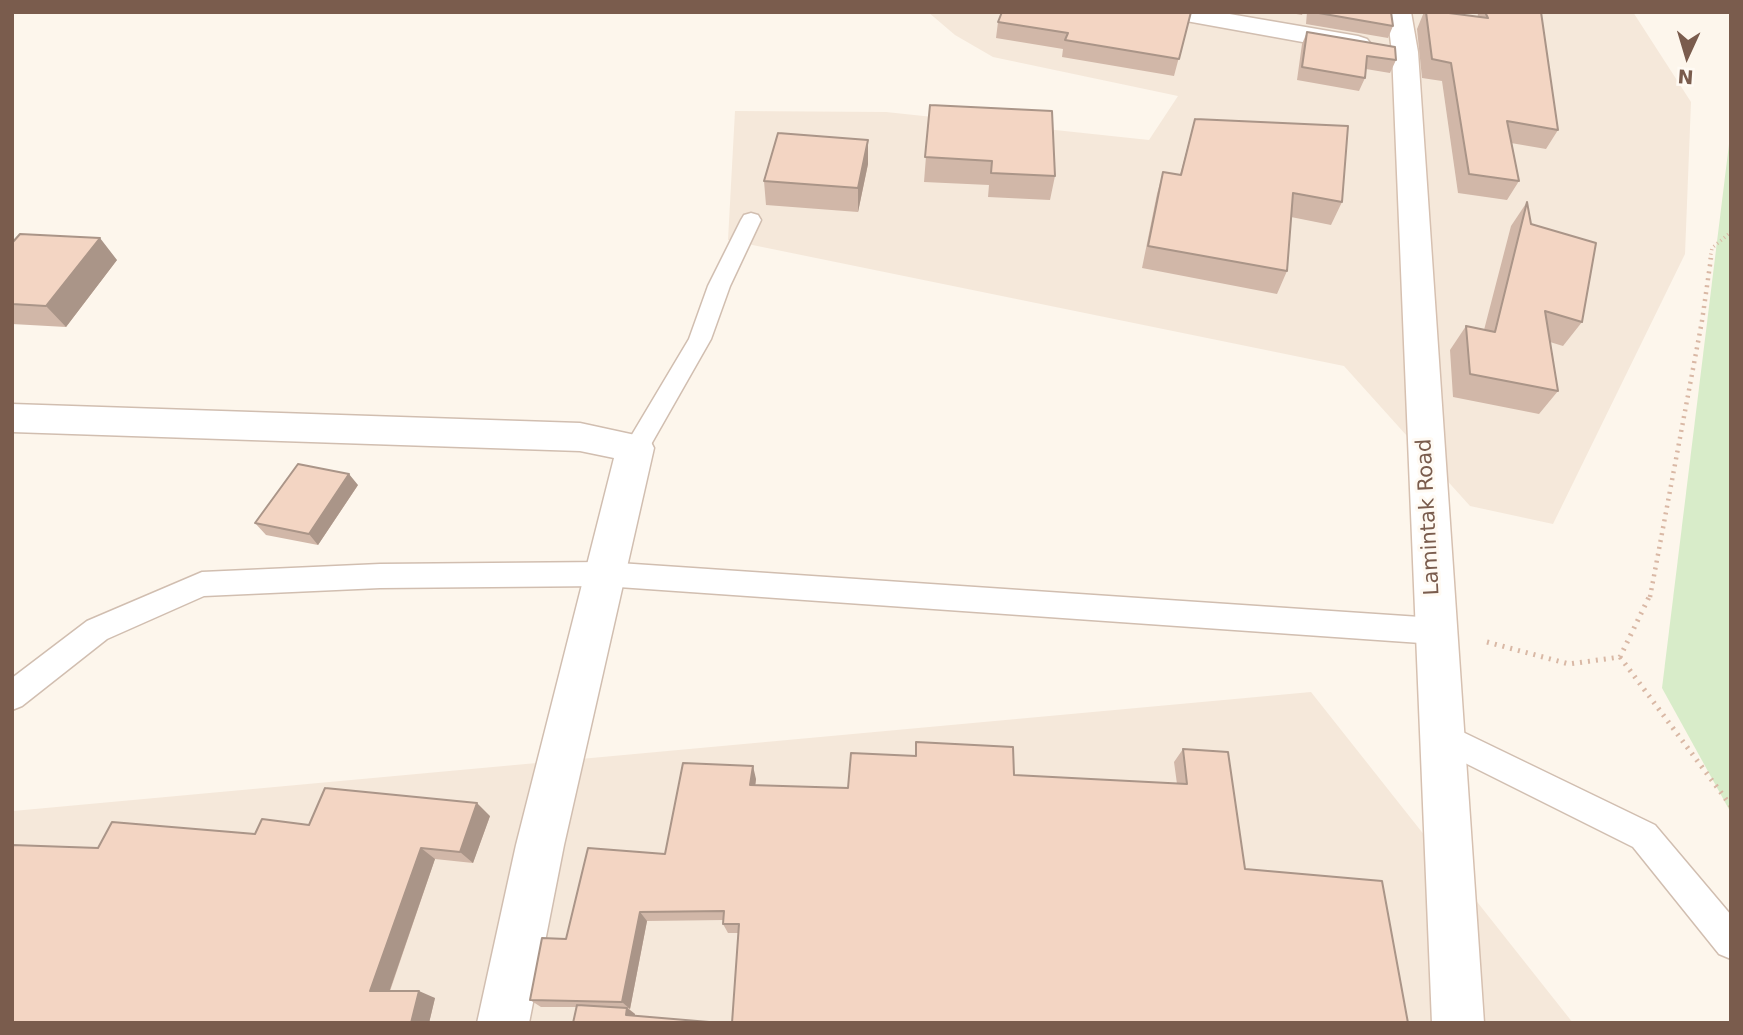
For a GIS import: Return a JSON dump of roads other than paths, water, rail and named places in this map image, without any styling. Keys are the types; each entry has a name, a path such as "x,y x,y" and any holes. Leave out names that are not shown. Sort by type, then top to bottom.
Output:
{"street":[{"path":"1175,12 1405,52"},
{"name":"Lamintak Road","path":"1399,12 1405,52 1458,1023"},
{"path":"12,418 580,437 636,448 540,845 503,1023"}],"lane":[{"path":"636,448 700,339 719,286 751,220"},
{"path":"12,696 97,630 202,584 380,576 604,574 1435,631"},
{"path":"1442,736 1644,836 1731,942"}]}
